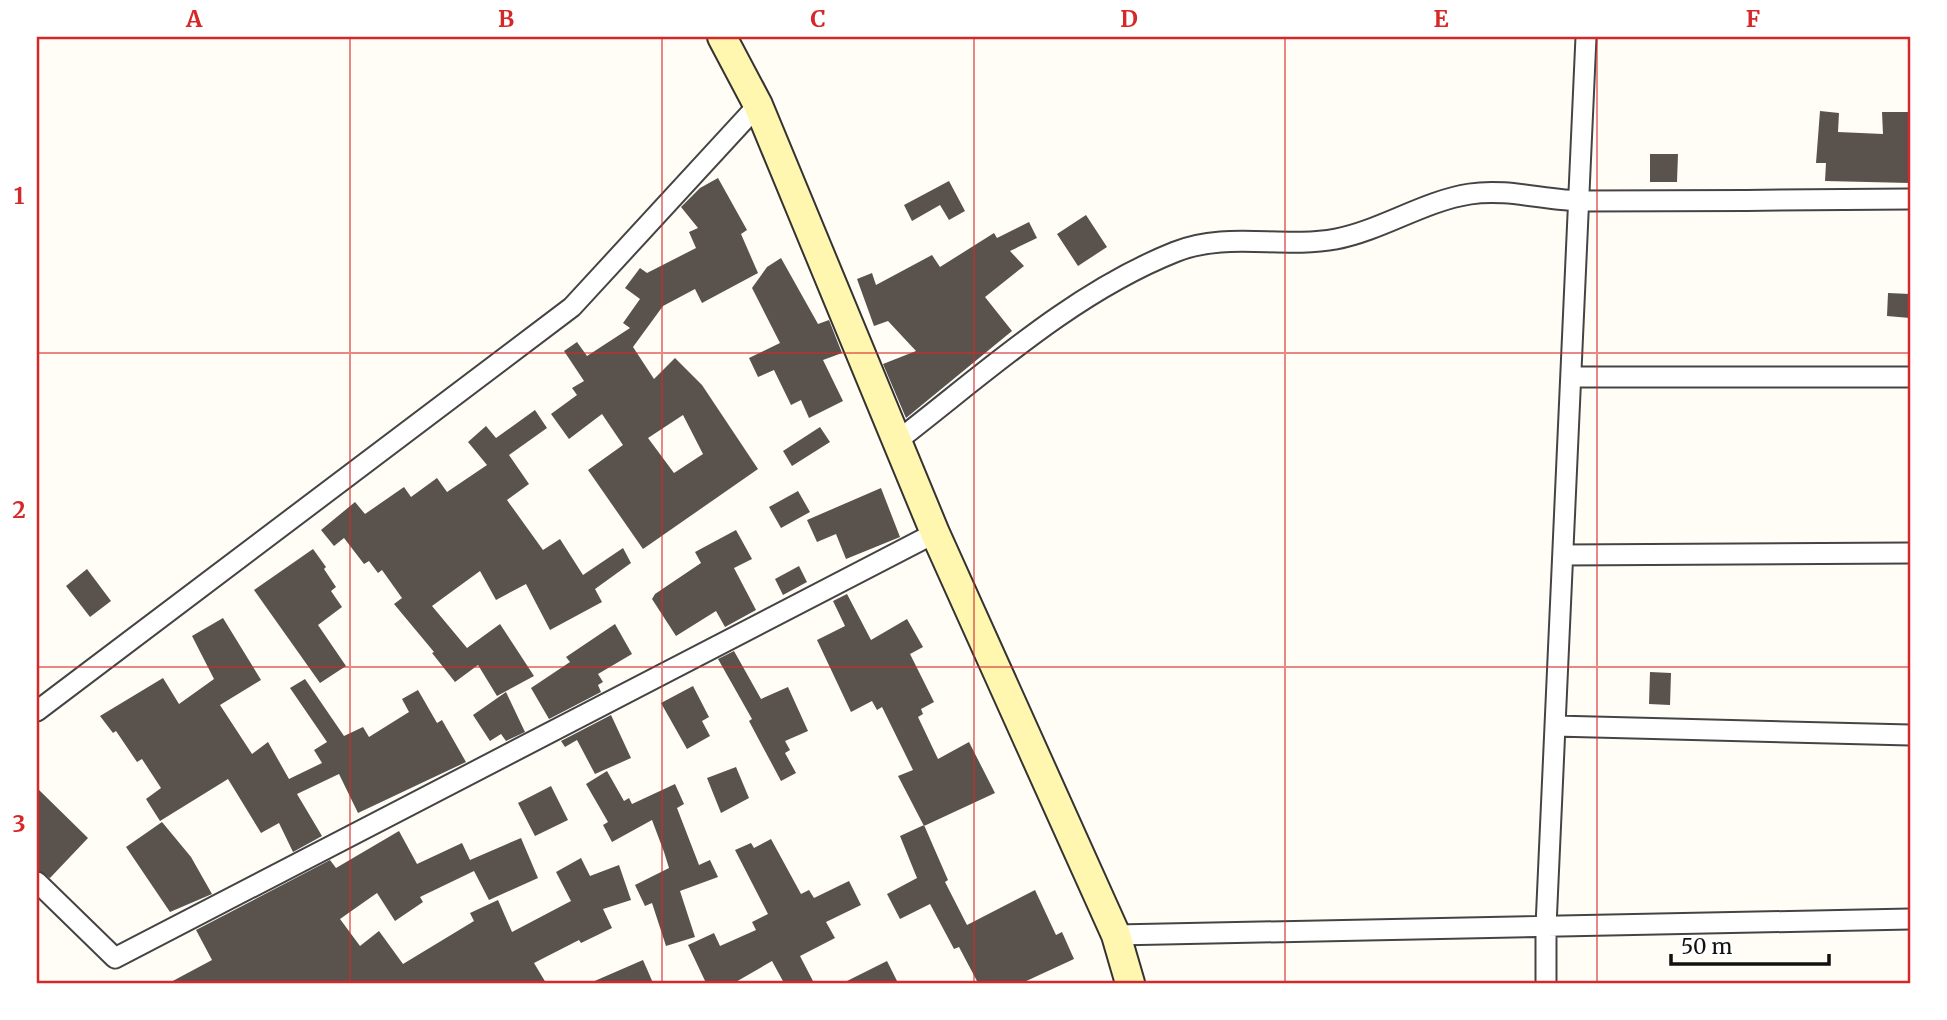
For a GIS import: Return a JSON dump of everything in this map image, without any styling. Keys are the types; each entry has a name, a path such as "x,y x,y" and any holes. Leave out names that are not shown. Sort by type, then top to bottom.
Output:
{"street":[{"path":"722,37 758,105 935,533 1116,935 1130,983"},
{"path":"1546,983 1546,926 1586,37"},
{"path":"37,711 572,307 758,105"},
{"path":"897,441 1067,312 1133,272 1175,251 1209,241 1275,244 1337,239 1470,194 1519,194 1579,201 1910,199"},
{"path":"1571,377 1910,377"},
{"path":"37,882 115,958 935,533"},
{"path":"1563,555 1910,553"},
{"path":"1555,726 1910,735"},
{"path":"1116,935 1910,919"}],"building":[{"path":"1820,111 1839,113 1838,132 1883,134 1882,112 1910,112 1910,183 1825,181 1826,163 1816,163"},
{"path":"1650,154 1678,154 1677,182 1650,182"},
{"path":"718,178 747,230 741,234 758,273 702,303 695,289 663,306 633,347 654,379 675,358 702,385 758,469 643,549 588,470 623,445 602,414 569,439 551,414 577,395 572,388 584,381 564,351 577,342 587,356 630,328 623,323 640,299 625,288 640,268 647,273 696,248 689,232 698,228 681,207 700,188","holes":["683,415 703,454 674,473 648,438"]},
{"path":"949,181 965,211 949,220 940,205 912,221 904,205"},
{"path":"1086,215 1107,247 1078,266 1057,234"},
{"path":"1029,222 1037,238 1010,251 1024,266 985,297 1012,331 906,418 883,364 916,351 888,321 874,326 857,279 872,273 876,285 932,255 940,267 994,233 997,238"},
{"path":"781,258 818,324 829,320 842,353 823,360 843,401 809,418 801,400 791,405 774,370 758,377 749,358 780,343 752,288 767,267"},
{"path":"1888,293 1910,294 1910,318 1887,316"},
{"path":"535,410 547,428 509,455 529,484 507,500 543,550 560,539 583,575 623,548 631,563 595,589 602,602 550,630 526,584 496,600 480,571 432,606 467,648 500,624 534,676 497,696 478,665 455,682 394,604 402,598 382,570 378,573 369,561 364,564 344,538 334,546 321,530 355,502 365,514 404,487 411,497 437,478 447,492 487,465 468,442 486,426 496,438"},
{"path":"820,427 830,442 792,466 783,451"},
{"path":"881,488 900,537 846,559 836,534 817,542 807,520"},
{"path":"798,491 810,512 781,528 769,507"},
{"path":"736,530 752,559 734,568 756,610 725,627 716,611 676,636 652,599 655,594 701,563 695,552"},
{"path":"313,549 336,587 331,591 342,607 318,625 346,666 320,683 254,590"},
{"path":"799,566 807,582 783,595 775,579"},
{"path":"87,569 111,601 90,617 66,586"},
{"path":"847,594 871,640 907,619 923,647 910,654 934,702 921,709 923,714 918,717 938,759 969,742 995,793 924,826 898,776 913,770 882,707 877,710 872,701 851,712 817,640 845,626 833,601"},
{"path":"223,618 261,680 220,705 252,754 268,742 289,779 322,763 314,750 327,742 290,688 305,679 344,736 363,727 369,737 409,712 402,699 418,690 437,723 442,720 466,762 358,813 339,774 297,794 322,836 293,852 279,823 261,833 228,779 160,821 146,799 161,788 142,759 137,762 116,731 113,733 100,716 163,678 179,704 214,679 192,636"},
{"path":"615,624 632,654 598,674 603,682 598,685 601,692 549,719 531,688 570,662 566,657"},
{"path":"734,651 761,699 788,687 808,731 785,741 790,750 785,753 796,773 781,781 749,721 752,719 718,659"},
{"path":"1650,672 1671,673 1670,705 1649,704"},
{"path":"693,686 709,717 702,721 710,736 687,749 661,703"},
{"path":"506,692 525,732 506,741 501,734 490,741 473,715"},
{"path":"611,715 631,758 595,774 577,740 565,747 561,741"},
{"path":"736,767 749,798 721,813 707,778"},
{"path":"607,771 624,801 629,798 632,804 675,784 684,804 677,808 699,865 710,860 718,877 680,891 695,937 666,946 652,903 645,906 635,885 669,868 664,852 652,820 612,842 603,825 608,822 586,784"},
{"path":"551,786 568,820 535,836 518,803"},
{"path":"37,788 88,838 50,878 37,870"},
{"path":"162,822 191,857 212,894 170,912 126,847"},
{"path":"924,825 948,880 945,882 967,925 1035,890 1056,935 1062,932 1074,959 1022,983 978,983 959,947 954,949 930,904 900,919 887,894 917,878 900,836"},
{"path":"399,831 417,864 462,843 470,860 521,838 538,878 489,900 474,871 420,897 423,902 395,921 377,893 340,919 360,946 379,931 403,964 474,921 470,913 498,900 512,932 571,901 556,872 581,858 590,876 619,865 631,900 603,909 612,928 581,943 579,940 534,963 546,983 169,983 212,960 196,930 330,860 336,868"},
{"path":"771,839 801,894 809,890 814,898 849,881 861,905 826,922 835,938 800,956 814,983 784,983 772,961 734,983 706,983 688,945 714,933 720,946 756,930 752,922 768,914 735,850 751,843 754,848"},
{"path":"643,960 653,983 590,983"},
{"path":"887,961 898,983 843,983"}]}
